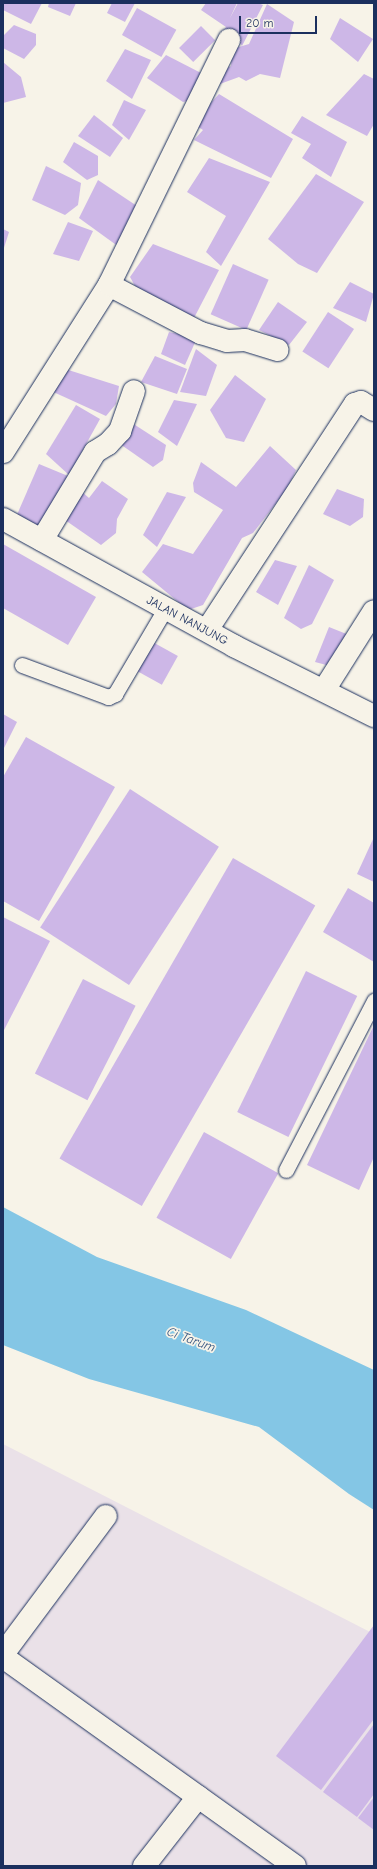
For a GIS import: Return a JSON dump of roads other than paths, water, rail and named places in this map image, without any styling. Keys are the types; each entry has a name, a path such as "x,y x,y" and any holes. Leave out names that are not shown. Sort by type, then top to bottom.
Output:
{"street":[{"path":"3,452 110,285 229,40"},
{"path":"110,285 201,333 227,341 245,340 278,350"},
{"path":"42,540 95,452 108,444 120,431 134,391"},
{"path":"207,630 356,404 361,402 374,410"},
{"name":"JALAN NANJUNG","path":"3,519 234,646 374,716"},
{"path":"324,690 374,611"},
{"path":"3,1654 106,1516"},
{"path":"3,1657 295,1866"},
{"path":"144,1866 198,1796"}],"lane":[{"path":"22,665 108,697 115,694 165,609"},
{"path":"286,1170 374,1001"}],"water":[{"name":"Ci Tarum","path":"3,1207 97,1257 246,1310 374,1370 374,1510 349,1494 259,1427 89,1379 3,1345"}]}
